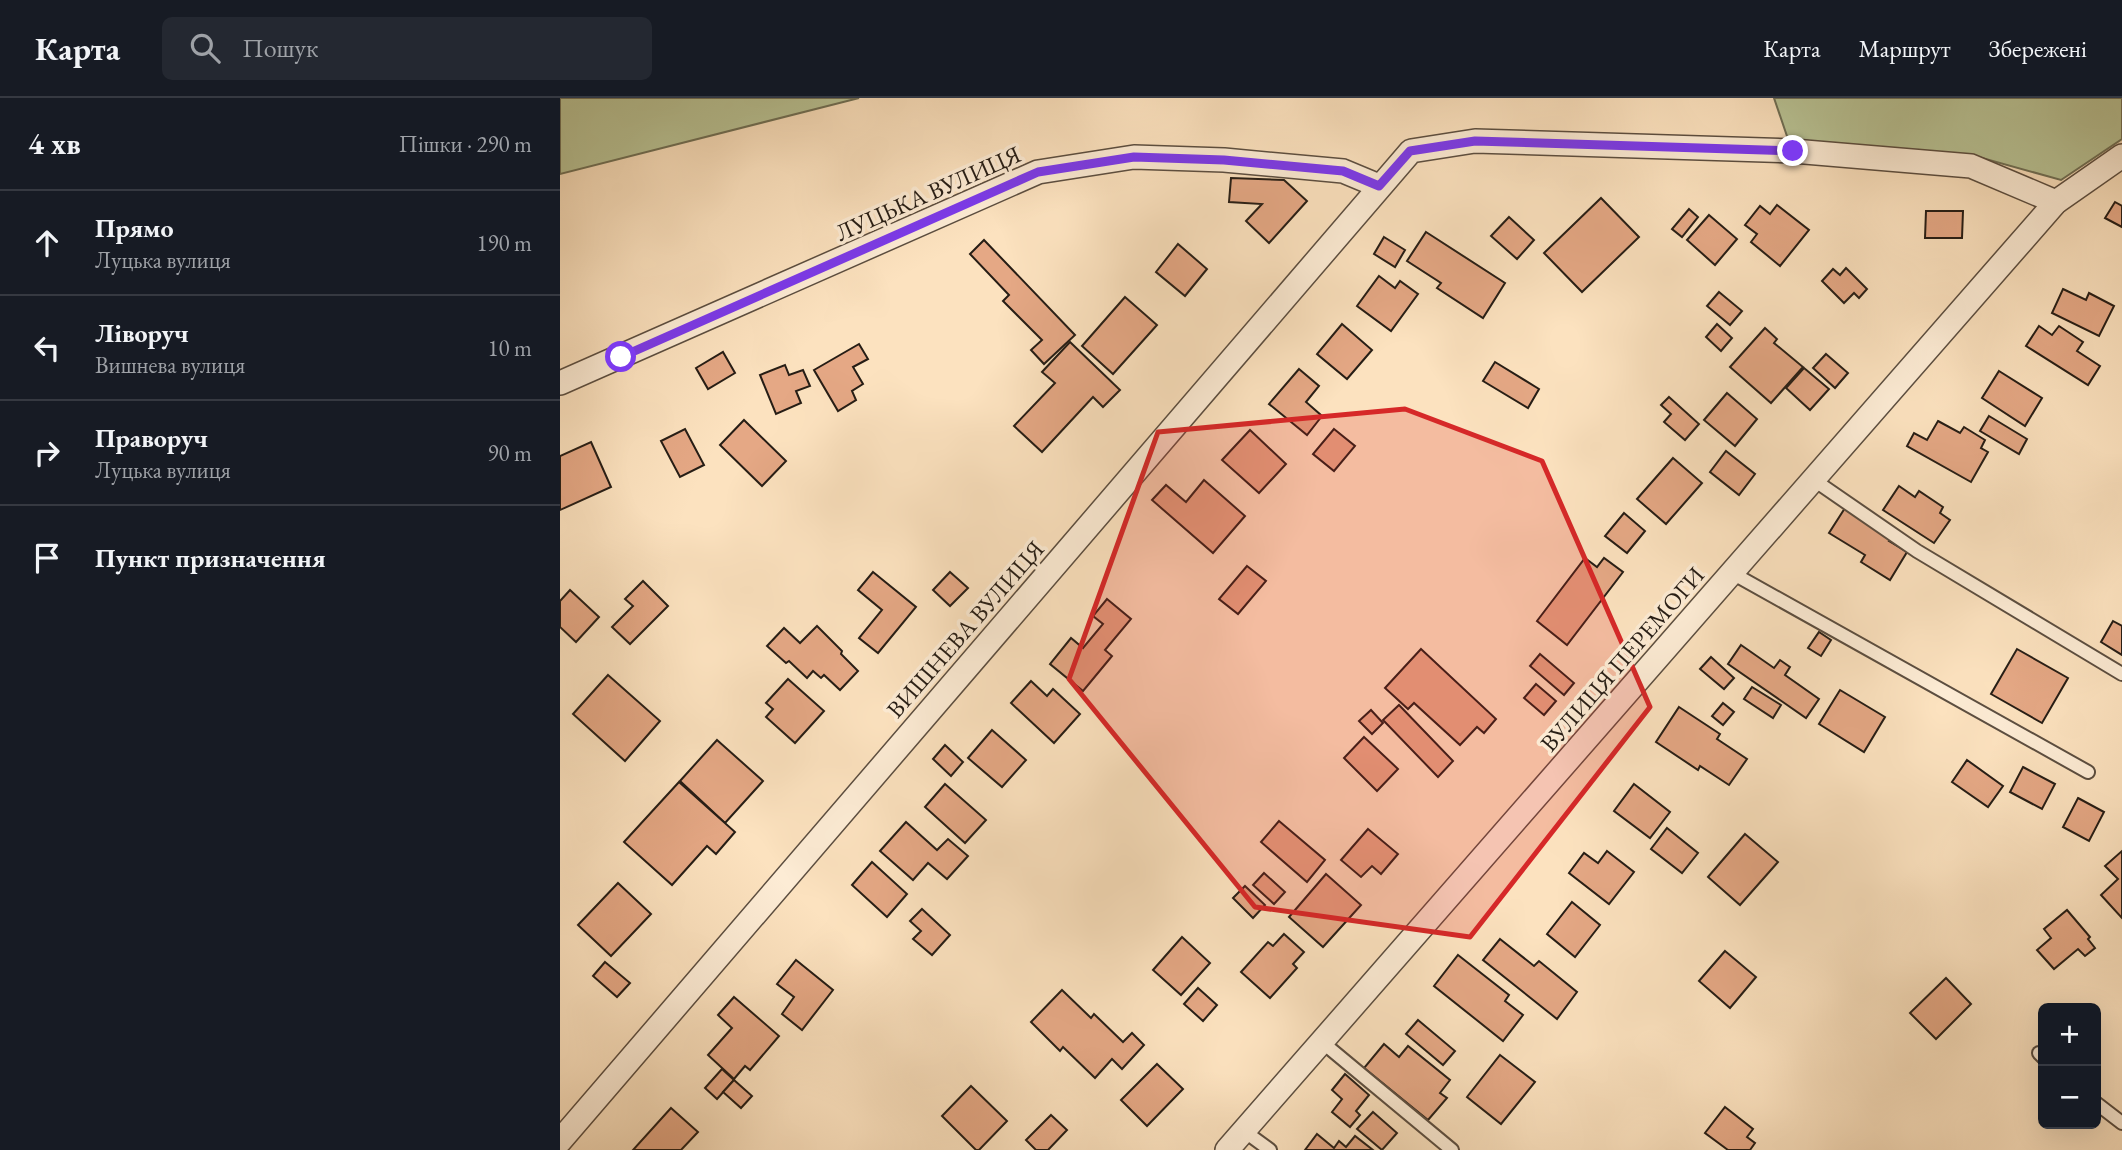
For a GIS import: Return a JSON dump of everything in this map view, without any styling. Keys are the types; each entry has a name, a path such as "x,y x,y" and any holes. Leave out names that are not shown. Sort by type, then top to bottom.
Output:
{"street":[{"name":"ВИШНЕВА ВУЛИЦЯ","path":"560,1141 1410,151 1475,141 1806,152 1971,166 2056,202"},
{"path":"2056,202 2122,156"},
{"name":"ЛУЦЬКА ВУЛИЦЯ","path":"560,383 1038,172 1134,157 1224,160 1343,171 1379,186"},
{"name":"ВУЛИЦЯ ПЕРЕМОГИ","path":"1227,1150 2056,202"}],"lane":[{"path":"1814,480 1917,551 2122,674"},
{"path":"1732,573 2088,772"},
{"path":"1321,1042 1452,1150"},
{"path":"2101,1107 2122,1123"},
{"path":"1244,1131 1270,1150"}],"highlighted area":[{"path":"1405,409 1542,461 1650,707 1470,937 1255,907 1069,679 1158,432"}],"green space":[{"path":"560,98 859,98 560,174"},
{"path":"1774,98 2122,98 2122,139 2061,180 1975,156 1788,139"}],"building":[{"path":"1231,178 1284,180 1307,201 1269,243 1246,221 1262,204 1229,202"},
{"path":"1601,198 1639,237 1582,292 1544,253"},
{"path":"2115,202 2122,206 2122,227 2105,218"},
{"path":"1777,205 1809,230 1780,266 1751,242 1757,234 1745,225 1760,206 1770,214"},
{"path":"1689,209 1698,217 1682,237 1672,229"},
{"path":"1926,211 1963,211 1962,238 1925,238"},
{"path":"1709,215 1737,239 1715,265 1687,240"},
{"path":"1509,217 1534,240 1517,259 1491,236"},
{"path":"1426,232 1505,283 1483,318 1437,288 1441,283 1407,261"},
{"path":"1384,237 1405,250 1395,267 1374,254"},
{"path":"984,240 1075,335 1044,364 1031,350 1042,340 1003,301 1009,295 970,254"},
{"path":"1178,244 1207,269 1185,296 1156,272"},
{"path":"1846,268 1867,289 1859,298 1854,293 1844,303 1822,281 1833,269 1840,275"},
{"path":"1379,276 1395,288 1400,281 1418,294 1391,331 1357,306"},
{"path":"2063,289 2086,300 2089,293 2114,306 2099,336 2052,313"},
{"path":"1719,292 1742,311 1730,325 1707,306"},
{"path":"1125,297 1157,325 1113,374 1082,346"},
{"path":"1342,324 1372,350 1347,379 1317,354"},
{"path":"1717,324 1732,338 1721,351 1706,337"},
{"path":"2039,326 2052,335 2059,326 2083,342 2077,351 2100,366 2088,385 2026,346"},
{"path":"1765,328 1777,339 1774,343 1803,367 1771,403 1730,367"},
{"path":"1070,342 1120,390 1103,407 1093,397 1042,452 1014,426 1055,383 1042,372"},
{"path":"859,344 868,359 853,367 863,384 852,391 856,400 838,411 814,370"},
{"path":"723,352 735,373 708,389 696,368"},
{"path":"1826,354 1848,373 1835,388 1813,368"},
{"path":"1495,362 1539,389 1528,408 1483,381"},
{"path":"785,365 789,375 803,370 810,386 796,391 801,403 776,414 760,375"},
{"path":"1804,368 1829,389 1810,410 1786,388"},
{"path":"1299,369 1319,386 1306,402 1322,416 1307,435 1269,404"},
{"path":"1999,371 2042,398 2025,426 1982,398"},
{"path":"1727,393 1757,419 1735,446 1704,420"},
{"path":"1669,397 1699,424 1685,440 1664,422 1671,414 1661,405"},
{"path":"1989,416 2027,439 2019,454 1980,431"},
{"path":"744,420 786,461 762,486 720,445"},
{"path":"1938,421 1960,433 1964,427 1985,440 1981,448 1988,452 1971,482 1907,446 1914,433 1927,440"},
{"path":"685,429 704,465 680,477 661,441"},
{"path":"1334,429 1355,446 1334,471 1313,454"},
{"path":"1250,430 1286,464 1259,493 1222,460"},
{"path":"591,442 611,487 560,510 560,456"},
{"path":"1726,451 1755,474 1739,495 1710,472"},
{"path":"1673,458 1702,483 1666,524 1637,499"},
{"path":"1204,480 1245,516 1213,553 1152,500 1166,485 1186,502"},
{"path":"1899,486 1915,497 1919,491 1943,507 1940,513 1950,520 1934,543 1883,510"},
{"path":"1845,508 1892,537 1889,541 1907,552 1890,580 1861,562 1865,555 1829,533"},
{"path":"1624,513 1645,531 1627,553 1605,536"},
{"path":"1585,558 1597,567 1604,558 1623,572 1567,645 1537,621"},
{"path":"1247,566 1266,581 1238,614 1219,599"},
{"path":"873,572 916,607 878,653 859,638 882,610 858,590"},
{"path":"950,572 968,588 950,606 933,590"},
{"path":"643,581 668,606 630,644 612,627 633,606 625,599"},
{"path":"570,590 599,617 576,642 560,627 560,601"},
{"path":"1107,599 1131,619 1105,650 1112,656 1083,691 1050,664 1071,638 1083,648 1103,624 1093,616"},
{"path":"2113,621 2122,626 2122,655 2101,642"},
{"path":"817,626 858,671 840,690 824,675 821,678 813,671 807,678 767,646 784,628 800,643"},
{"path":"1819,632 1831,640 1821,656 1808,648"},
{"path":"1741,645 1774,668 1780,660 1790,667 1785,675 1819,699 1806,718 1728,664"},
{"path":"1421,649 1496,719 1484,733 1477,727 1460,745 1414,703 1408,709 1385,688"},
{"path":"2017,649 2068,678 2042,723 1991,694"},
{"path":"1540,654 1574,683 1564,695 1530,666"},
{"path":"1711,657 1734,678 1724,689 1700,669"},
{"path":"608,675 660,721 625,761 573,714"},
{"path":"788,679 824,711 795,743 766,717 773,709 766,703"},
{"path":"1031,681 1047,696 1053,689 1080,714 1054,743 1011,703"},
{"path":"1536,684 1556,701 1544,715 1524,698"},
{"path":"1752,687 1781,705 1773,718 1744,699"},
{"path":"1840,690 1885,717 1864,752 1819,724"},
{"path":"1723,703 1734,712 1723,725 1712,716"},
{"path":"1399,705 1453,761 1438,777 1383,720"},
{"path":"1679,707 1720,734 1717,739 1747,759 1729,785 1700,766 1698,770 1656,742"},
{"path":"1371,710 1383,723 1372,734 1359,721"},
{"path":"992,730 1026,760 1002,787 968,758"},
{"path":"1364,737 1398,769 1377,791 1344,758"},
{"path":"717,740 763,781 725,823 680,781"},
{"path":"945,745 963,762 951,776 933,759"},
{"path":"1967,760 2003,786 1988,807 1952,782"},
{"path":"2023,767 2055,784 2042,809 2010,792"},
{"path":"679,782 735,832 716,854 707,846 672,885 624,842"},
{"path":"945,784 986,820 965,843 925,807"},
{"path":"1634,784 1670,812 1650,838 1614,811"},
{"path":"2078,798 2104,812 2089,841 2063,827"},
{"path":"1279,821 1325,860 1307,882 1261,842"},
{"path":"906,822 937,850 948,839 968,856 947,879 928,863 913,880 880,851"},
{"path":"1667,828 1698,853 1682,873 1651,849"},
{"path":"1368,829 1398,854 1381,874 1372,866 1361,877 1341,860"},
{"path":"1745,834 1778,862 1740,905 1708,877"},
{"path":"1607,851 1634,872 1609,904 1569,873 1584,853 1598,863"},
{"path":"2122,851 2122,918 2101,895 2118,879 2105,866"},
{"path":"872,862 907,894 887,917 852,885"},
{"path":"1264,873 1285,892 1274,904 1253,885"},
{"path":"1326,874 1361,905 1323,947 1289,917"},
{"path":"618,883 651,914 611,956 578,925"},
{"path":"1245,886 1265,905 1253,918 1233,898"},
{"path":"1572,902 1600,925 1575,957 1547,934"},
{"path":"922,909 950,935 932,955 913,939 921,931 910,921"},
{"path":"2067,910 2090,937 2088,939 2095,948 2085,956 2078,949 2054,969 2037,950 2051,938 2044,929"},
{"path":"1284,934 1304,952 1293,964 1297,968 1270,998 1241,972 1268,942 1273,946"},
{"path":"1182,937 1210,963 1181,995 1153,970"},
{"path":"1500,939 1534,966 1539,961 1577,992 1557,1019 1483,960"},
{"path":"1725,951 1756,977 1730,1008 1699,981"},
{"path":"1458,955 1509,995 1505,1001 1523,1015 1503,1041 1434,986"},
{"path":"796,960 833,990 802,1030 782,1014 794,997 777,984"},
{"path":"605,962 630,983 617,997 593,976"},
{"path":"1946,978 1971,1004 1936,1039 1910,1013"},
{"path":"1198,988 1217,1005 1203,1021 1184,1004"},
{"path":"1062,990 1091,1018 1094,1014 1123,1042 1132,1033 1144,1045 1122,1069 1112,1059 1095,1078 1063,1047 1060,1051 1031,1022"},
{"path":"734,997 779,1036 750,1070 745,1066 734,1079 708,1055 732,1028 718,1015"},
{"path":"1418,1020 1455,1051 1443,1065 1406,1034"},
{"path":"1384,1044 1399,1057 1408,1046 1450,1080 1440,1093 1447,1098 1428,1120 1364,1068"},
{"path":"1500,1055 1535,1082 1501,1124 1467,1097"},
{"path":"1157,1064 1183,1089 1147,1126 1121,1100"},
{"path":"722,1069 734,1080 717,1099 705,1088"},
{"path":"1345,1074 1369,1095 1356,1111 1360,1115 1350,1127 1332,1112 1342,1099 1332,1090"},
{"path":"734,1080 752,1096 741,1108 723,1092"},
{"path":"971,1086 1007,1121 979,1150 942,1116"},
{"path":"1725,1107 1753,1129 1747,1137 1755,1143 1750,1150 1728,1150 1705,1133"},
{"path":"671,1108 698,1132 681,1150 633,1150"},
{"path":"1373,1112 1397,1133 1382,1150 1357,1129"},
{"path":"1051,1115 1067,1130 1048,1150 1036,1150 1026,1140"},
{"path":"1317,1134 1334,1148 1339,1141 1346,1147 1355,1136 1373,1150 1305,1150"}],"route":[{"path":"621,357 1038,172 1134,157 1224,160 1343,171 1379,186 1410,151 1475,141 1793,151"}]}
